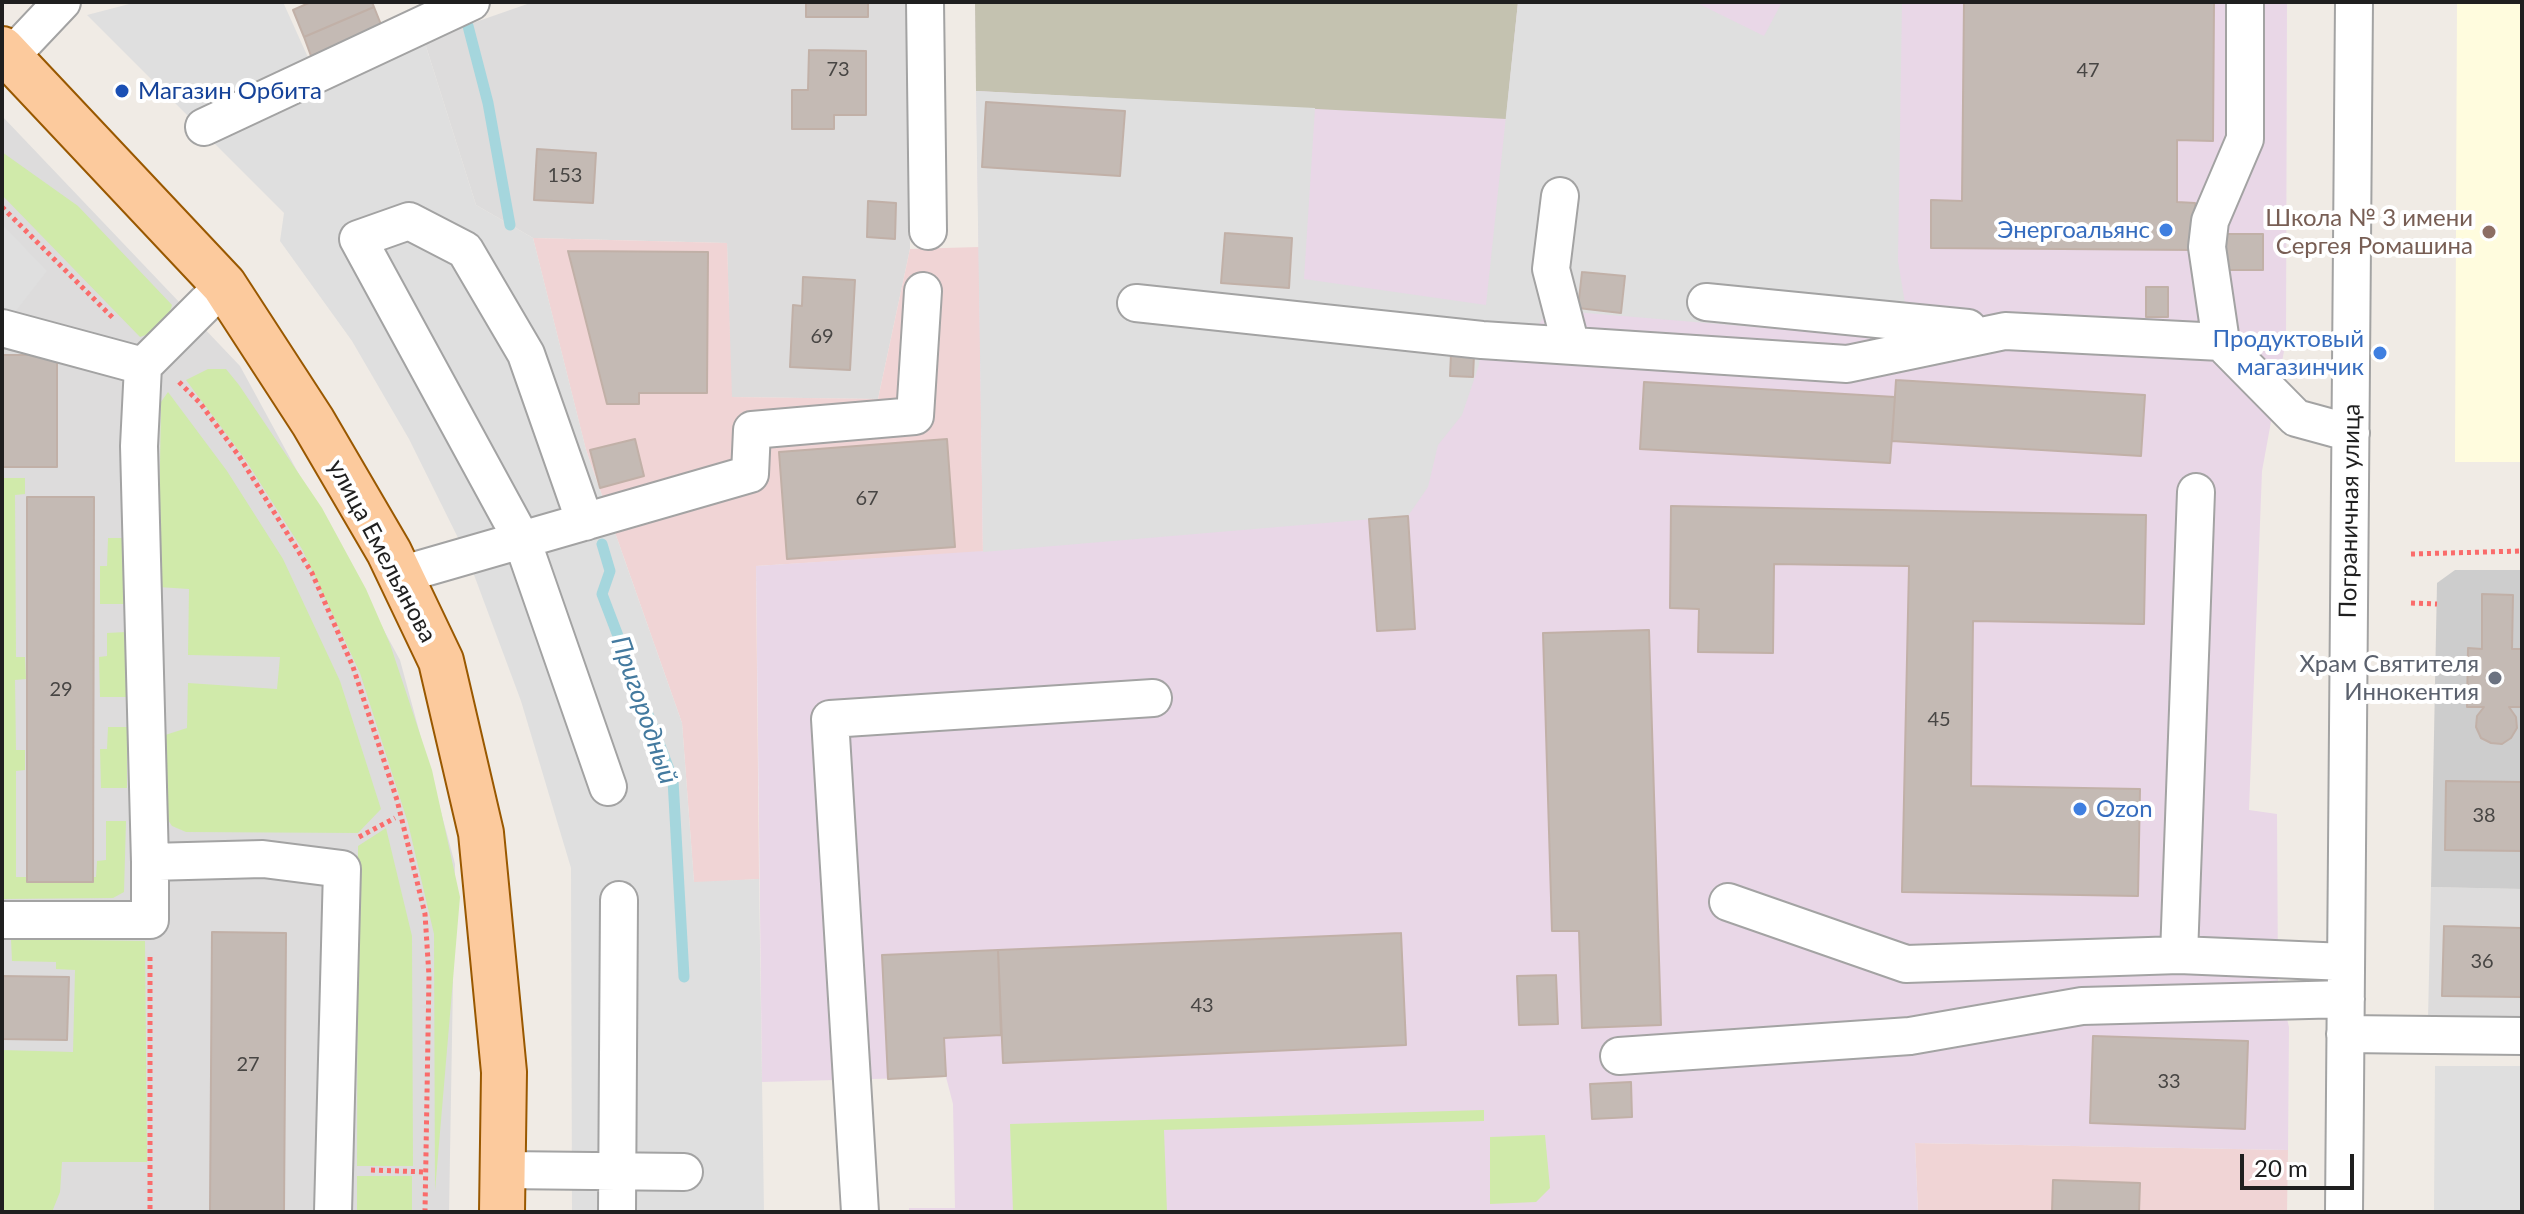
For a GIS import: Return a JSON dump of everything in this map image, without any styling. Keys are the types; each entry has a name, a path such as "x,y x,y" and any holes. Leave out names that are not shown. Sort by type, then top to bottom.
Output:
{"main road":[{"name":"улица Емельянова","path":"6,53 194,257 224,285 313,422 400,575 441,661 481,833 504,1072 502,1191"}],"street":[{"path":"204,127 471,2"},
{"path":"925,2 928,231"},
{"path":"2245,2 2245,139 2210,221 2207,247 2221,342 2296,418 2351,433"},
{"name":"Пограничная улица","path":"2344,1212 2354,2"},
{"path":"6,53 58,3"},
{"path":"1560,196 1551,269 1571,346"},
{"path":"585,522 526,354 465,250 409,221 358,239 522,540 608,787"},
{"path":"2,920 150,920 139,446 148,361 224,285"},
{"path":"400,575 750,474 752,430 915,416 923,291"},
{"path":"1706,302 2005,331 2221,342"},
{"path":"1136,303 1482,340 1847,364 2005,331"},
{"path":"2,328 148,361"},
{"path":"2179,955 2196,492"},
{"path":"860,1212 830,719 1153,698"},
{"path":"150,862 263,859 342,869 333,1212"},
{"path":"617,1212 619,900"},
{"path":"1728,902 1906,964 2179,955 2346,962"},
{"path":"1619,1056 1910,1036 2082,1006 2346,1017 2522,1036"},
{"path":"502,1191 617,1171 684,1172"}],"path":[{"path":"2,207 148,361 200,403 239,456 312,573 353,667 397,800 425,914 429,976 425,1212"},
{"path":"2411,554 2522,551"},
{"path":"2411,603 2437,604"},
{"path":"150,951 150,1212"},
{"path":"334,1169 426,1172"}],"shaded area":[{"path":"137,2 283,2 311,64 191,119 87,15"},
{"path":"533,2 909,2 910,249 878,399 731,397 727,243 533,238 476,205 424,40"},
{"path":"975,2 2287,2 2286,340 2262,471 2249,810 2277,814 2278,982 2289,1027 2288,1150 1915,1143 1918,1212 909,1212 909,1208 955,1208 953,1104 946,1077 762,1082 756,566 983,551"},
{"path":"975,2 1518,2 1506,119 976,91"},
{"path":"1518,2 1695,2 1764,36 1782,2 1902,2 1898,261 1911,340 1550,310 1534,330 1484,325 1479,365 1462,415 1438,445 1428,487 1408,516 983,552 976,91 1315,108 1304,279 1486,305"},
{"name":"Школа № 3 имени Сергея Ромашина","path":"2457,2 2522,2 2522,462 2455,462"},
{"path":"424,40 476,205 533,238 586,450 682,723 694,882 759,879 764,1212 572,1212 571,868 521,701 467,556 409,439 352,341 280,241 284,213 212,141"},
{"path":"2,116 240,366 400,660 455,864 449,1212 2,1212"},
{"path":"2,224 47,271 12,316 2,316"},
{"path":"533,238 727,243 732,397 878,399 910,249 979,247 983,552 756,566 759,879 694,883 682,723 586,450"},
{"path":"2455,570 2520,570 2522,573 2522,889 2431,887 2437,583"},
{"path":"2431,887 2522,889 2522,1018 2428,1019"},
{"path":"2435,1066 2522,1066 2522,1212 2434,1212"},
{"path":"1915,1143 2288,1150 2287,1212 1918,1212"}],"green space":[{"path":"2,152 78,206 172,305 168,318 152,333 140,337 2,195"},
{"path":"208,369 226,369 322,508 366,589 390,644 432,770 460,897 435,1191 434,934 408,823 360,673 302,549 245,459 186,380"},
{"path":"168,392 227,471 283,559 340,681 381,809 358,833 186,832 172,826 164,814 159,737 187,728 188,683 277,689 280,657 188,655 189,589 158,587 161,402"},
{"path":"2,478 25,478 25,494 15,495 16,657 25,657 26,679 15,680 16,750 25,750 25,770 16,771 16,877 96,877 97,861 106,860 106,821 126,821 124,892 113,898 2,899"},
{"path":"108,538 126,538 126,604 100,604 100,566 107,566"},
{"path":"126,632 126,697 100,697 99,657 107,656 107,633"},
{"path":"108,727 127,727 127,788 101,788 100,749 107,749"},
{"path":"386,828 412,936 413,1166 357,1166 358,846"},
{"path":"11,939 145,941 147,1162 62,1162 60,1192 52,1212 2,1212 2,1050 73,1052 75,970 56,969 56,962 12,961"},
{"path":"1484,1110 1484,1121 1164,1130 1167,1212 1013,1212 1010,1124"},
{"path":"1545,1135 1550,1188 1536,1202 1490,1204 1490,1137"},
{"path":"357,1176 412,1176 412,1212 357,1212"}],"building":[{"path":"311,2 372,2 374,7 304,37 293,10"},
{"path":"806,2 868,2 868,17 806,17"},
{"path":"1964,2 2214,2 2213,141 2177,140 2177,202 2195,203 2194,250 1931,248 1931,200 1962,201"},
{"path":"374,7 382,27 311,56 304,37"},
{"path":"809,50 866,51 866,115 834,115 834,129 792,129 792,90 808,90"},
{"path":"986,102 1125,111 1120,176 982,167"},
{"path":"537,149 596,153 593,203 534,200"},
{"path":"868,201 896,203 895,239 867,237"},
{"path":"1225,233 1292,238 1289,288 1221,283"},
{"path":"2222,234 2263,234 2263,270 2222,270"},
{"path":"568,251 708,252 707,393 639,393 639,404 607,404"},
{"path":"1582,272 1625,276 1621,313 1578,308"},
{"path":"803,277 855,280 850,370 790,367 793,305 802,306"},
{"path":"2146,287 2168,287 2168,317 2146,317"},
{"path":"1451,354 1474,355 1473,377 1450,376"},
{"path":"2,355 57,355 57,467 2,467"},
{"path":"1896,380 2145,395 2141,456 1892,441"},
{"path":"1644,382 1895,397 1890,463 1640,449"},
{"path":"635,439 644,476 600,488 590,450"},
{"path":"947,439 955,547 787,559 779,452"},
{"path":"27,497 94,497 93,882 27,882"},
{"path":"1671,506 2146,515 2144,624 1973,621 1971,786 2140,789 2138,896 1902,892 1909,566 1774,564 1773,653 1698,652 1699,609 1670,608"},
{"path":"1408,516 1415,629 1377,631 1369,519"},
{"name":"Храм Святителя Иннокентия","path":"2482,594 2513,595 2512,649 2522,649 2522,707 2509,707 2516,717 2517,728 2511,738 2502,744 2481,738 2476,727 2477,716 2484,707 2467,707 2468,648 2482,649"},
{"path":"1649,630 1661,1025 1582,1028 1579,931 1552,931 1543,633"},
{"path":"2446,781 2522,782 2522,851 2445,850"},
{"path":"2444,926 2522,928 2522,997 2442,996"},
{"path":"212,932 286,933 284,1212 210,1212"},
{"path":"1401,933 1406,1045 1003,1063 998,950"},
{"path":"998,950 1001,1035 944,1038 946,1076 888,1079 882,955"},
{"path":"1556,975 1558,1024 1519,1025 1517,976"},
{"path":"2,976 69,977 67,1040 2,1039"},
{"path":"2093,1036 2248,1041 2245,1129 2090,1123"},
{"path":"1631,1082 1632,1117 1592,1119 1590,1084"},
{"path":"2053,1180 2140,1183 2139,1212 2052,1212"}],"waterway":[{"name":"Пригородный","path":"468,26 488,103 510,225"},
{"name":"Пригородный","path":"602,544 610,571 602,594 673,780 684,977"}],"place":[{"name":"Магазин Орбита","path":"122,91"},
{"name":"Энергоальянс","path":"2166,230"},
{"name":"Школа № 3 имени Сергея Ромашина","path":"2489,232"},
{"name":"Продуктовый магазинчик","path":"2380,353"},
{"name":"Храм Святителя Иннокентия","path":"2495,678"},
{"name":"Ozon","path":"2080,809"}]}
